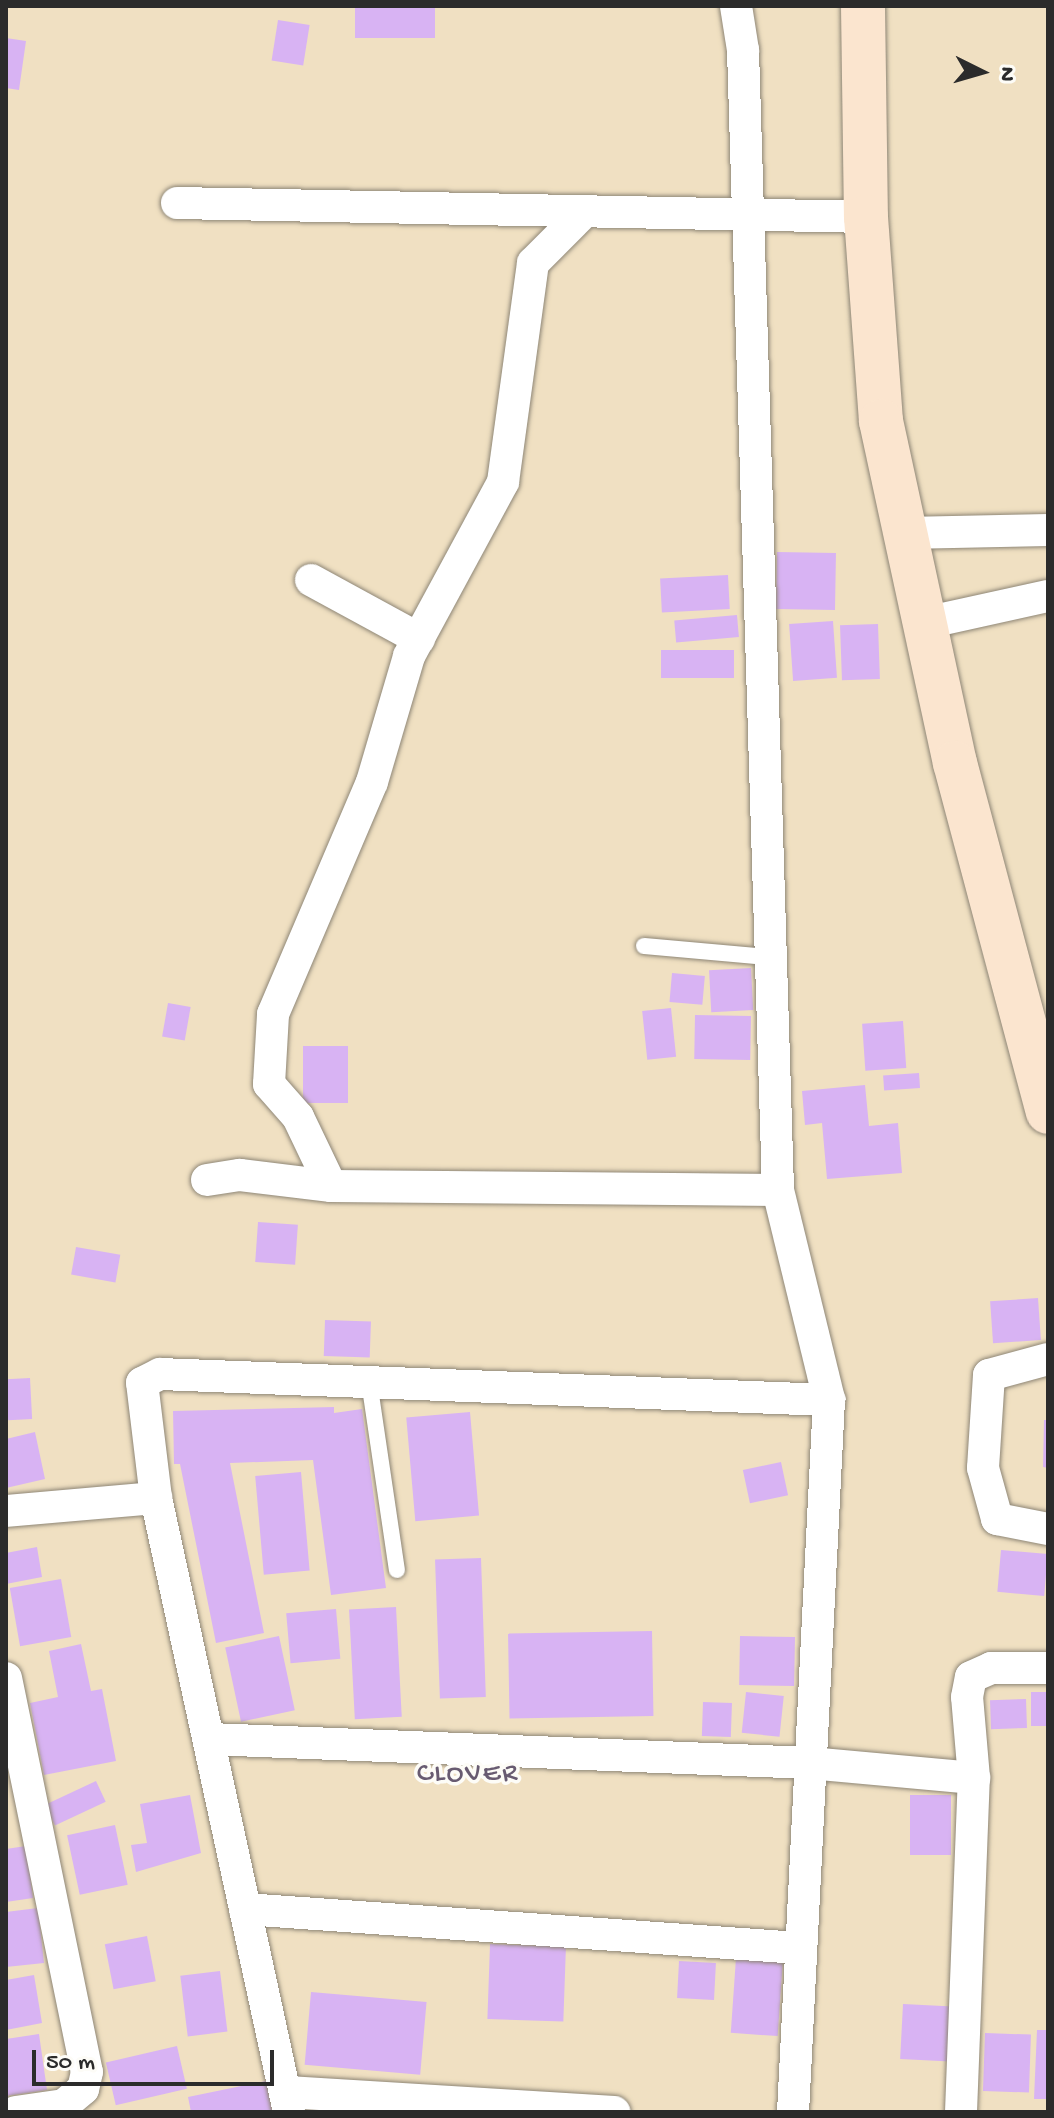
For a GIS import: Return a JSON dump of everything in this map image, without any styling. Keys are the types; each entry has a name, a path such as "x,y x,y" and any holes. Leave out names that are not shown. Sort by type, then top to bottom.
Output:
{"street":[{"path":"736,6 746,217 778,1190 829,1400 793,2112"},
{"path":"863,6 866,217 881,421 925,623 1048,1112"},
{"path":"177,203 580,216 866,217"},
{"path":"331,1186 298,1117 269,1084 273,1014 372,782 395,689 503,482 533,263 580,216"},
{"path":"905,533 1048,530"},
{"path":"311,580 419,639"},
{"path":"925,623 1048,596"},
{"path":"207,1180 240,1175 331,1186 778,1190"},
{"path":"1048,1359 989,1375 983,1468 997,1519 1048,1529"},
{"path":"614,2112 288,2102 156,1498 138,1391 148,1377 369,1381 829,1400"},
{"path":"6,1511 156,1498"},
{"path":"961,2112 974,1778 966,1727 971,1677 991,1668 1048,1668"},
{"path":"6,1678 87,2072 83,2089 64,2105 16,2112"},
{"path":"210,1739 809,1763 974,1778"},
{"path":"245,1909 799,1948"}],"lane":[{"path":"644,946 768,957"},
{"path":"369,1381 397,1570"}],"building":[{"path":"355,6 435,6 435,38 355,38"},
{"path":"278,20 310,25 303,66 272,60"},
{"path":"6,38 26,41 19,90 6,88"},
{"path":"777,552 836,553 835,610 776,609"},
{"path":"728,575 730,609 662,613 660,579"},
{"path":"737,615 739,637 676,642 674,620"},
{"path":"833,621 837,678 793,681 789,624"},
{"path":"878,624 880,679 842,680 840,625"},
{"path":"661,650 734,650 734,678 661,678"},
{"path":"751,968 753,1010 711,1012 709,970"},
{"path":"672,973 705,976 702,1005 669,1002"},
{"path":"168,1003 191,1007 185,1040 162,1036"},
{"path":"671,1008 676,1057 647,1060 642,1011"},
{"path":"695,1015 751,1016 750,1060 694,1059"},
{"path":"903,1021 906,1068 865,1071 862,1024"},
{"path":"303,1046 348,1046 348,1103 303,1103"},
{"path":"919,1073 920,1088 884,1090 883,1076"},
{"path":"865,1085 869,1126 898,1123 902,1173 827,1179 822,1123 805,1125 802,1091"},
{"path":"258,1222 298,1225 295,1265 255,1262"},
{"path":"76,1247 120,1255 115,1282 71,1275"},
{"path":"1038,1298 1041,1340 993,1343 990,1301"},
{"path":"325,1320 371,1322 370,1358 324,1356"},
{"path":"30,1378 32,1419 8,1420 6,1379"},
{"path":"334,1407 334,1413 362,1409 386,1588 331,1595 313,1460 230,1463 264,1633 216,1643 180,1464 174,1464 173,1411"},
{"path":"470,1412 479,1516 415,1521 406,1418"},
{"path":"1044,1420 1048,1420 1048,1468 1043,1467"},
{"path":"35,1432 45,1479 6,1488 6,1439"},
{"path":"781,1462 788,1495 750,1503 743,1470"},
{"path":"301,1472 310,1571 264,1575 255,1476"},
{"path":"37,1547 42,1577 6,1584 6,1553"},
{"path":"1001,1550 1048,1554 1044,1596 997,1592"},
{"path":"481,1558 486,1697 440,1699 435,1560"},
{"path":"61,1579 71,1637 20,1646 10,1588"},
{"path":"396,1607 402,1717 355,1719 349,1609"},
{"path":"336,1609 340,1659 291,1663 286,1613"},
{"path":"652,1631 653,1716 510,1719 508,1634"},
{"path":"279,1636 295,1710 241,1722 225,1647"},
{"path":"740,1636 795,1637 794,1686 739,1685"},
{"path":"81,1644 91,1691 102,1689 116,1761 44,1775 30,1703 58,1697 49,1651"},
{"path":"746,1692 784,1696 780,1737 742,1733"},
{"path":"1031,1692 1048,1692 1048,1726 1031,1726"},
{"path":"1026,1699 1027,1728 991,1729 990,1700"},
{"path":"703,1702 732,1703 731,1737 702,1736"},
{"path":"96,1781 106,1802 55,1826 45,1805"},
{"path":"190,1795 201,1853 136,1872 131,1845 147,1843 140,1804"},
{"path":"910,1795 951,1795 951,1855 910,1855"},
{"path":"115,1825 128,1885 80,1895 67,1835"},
{"path":"26,1846 33,1898 6,1902 6,1849"},
{"path":"38,1908 44,1963 6,1967 6,1912"},
{"path":"147,1936 156,1981 114,1989 105,1944"},
{"path":"490,1944 566,1947 563,2022 487,2019"},
{"path":"736,1958 783,1961 778,2036 731,2033"},
{"path":"679,1961 716,1963 714,2000 677,1998"},
{"path":"220,1971 227,2032 188,2036 180,1976"},
{"path":"34,1975 42,2023 6,2030 6,1980"},
{"path":"311,1992 427,2002 420,2075 305,2065"},
{"path":"903,2004 953,2007 950,2062 900,2059"},
{"path":"1037,2030 1048,2030 1048,2099 1034,2099"},
{"path":"985,2033 1031,2035 1029,2093 983,2091"},
{"path":"39,2034 47,2090 6,2096 6,2039"},
{"path":"177,2046 187,2089 116,2105 106,2062"},
{"path":"266,2081 272,2112 191,2112 188,2097"}],"district":[{"name":"CLOVER","path":"468,1775"}]}
